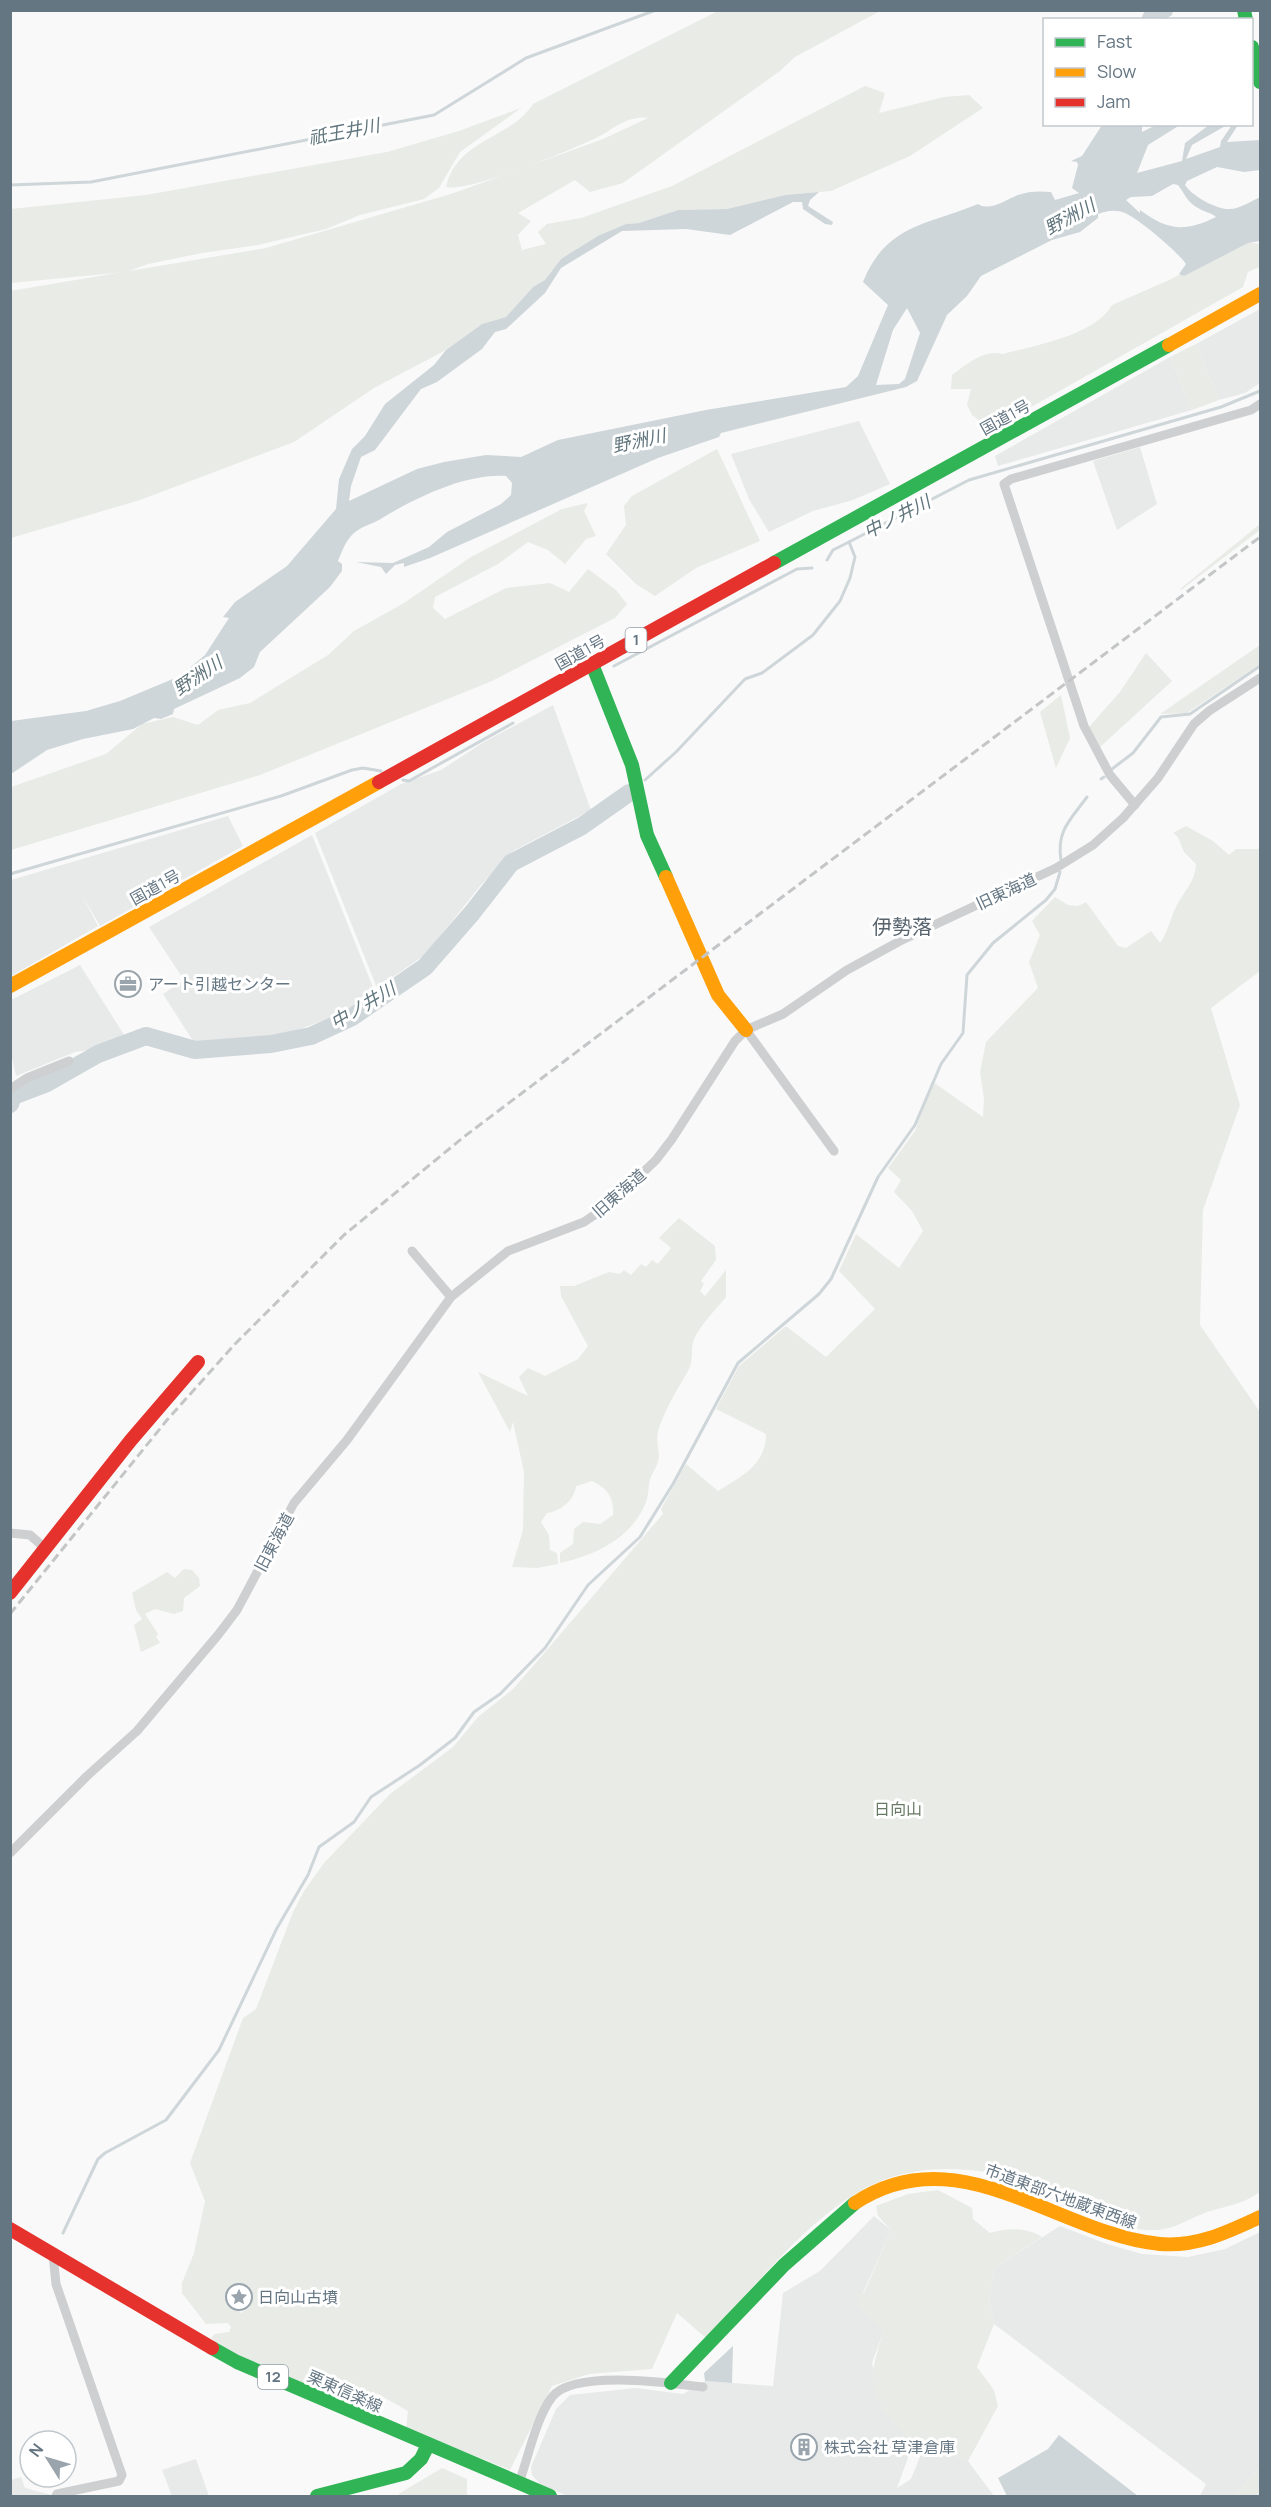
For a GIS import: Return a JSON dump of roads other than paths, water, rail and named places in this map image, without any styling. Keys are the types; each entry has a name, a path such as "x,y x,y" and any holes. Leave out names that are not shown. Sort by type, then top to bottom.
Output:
{"main road":[{"path":"1253,55 1260,82"},
{"name":"国道1号","path":"10,986 1260,294"},
{"path":"592,664 632,765 647,835 718,995 746,1030"},
{"path":"10,1593 131,1440 198,1362"},
{"name":"市道東部六地蔵東西線","path":"671,2383 799,2249 846,2209 877,2190 902,2181 934,2177 963,2178 1011,2192 1131,2240 1178,2246 1230,2235 1260,2217"},
{"name":"栗東信楽線","path":"10,2229 187,2335 237,2362 550,2496"},
{"path":"317,2496 345,2493 406,2473 421,2459 428,2445"}],"street":[{"path":"1135,805 1110,775 1083,726 1004,484 1011,478 1251,410 1260,404"},
{"name":"旧東海道","path":"10,1853 87,1776 137,1731 218,1635 237,1610 294,1503 347,1440 451,1297 476,1273 508,1251 585,1222 609,1205 667,1146 690,1114 719,1064 746,1030 783,1014 847,970 900,940 1065,863 1093,845 1135,805 1173,760 1194,724 1209,711 1260,678"},
{"path":"746,1030 834,1151"},
{"path":"10,1089 27,1078 69,1061"},
{"path":"412,1251 451,1297"},
{"path":"10,1533 30,1535 46,1549"},
{"path":"53,2254 56,2284 122,2475 119,2481 56,2496"},
{"path":"519,2483 543,2416 551,2398 558,2391 585,2383 627,2379 703,2387"}],"water":[{"path":"1145,10 1173,10 1172,15 1167,18 1141,18"},
{"name":"野洲川","path":"1101,126 1142,126 1142,132 1154,126 1178,126 1148,145 1137,173 1182,161 1185,143 1208,126 1225,126 1192,145 1186,159 1220,147 1221,141 1231,126 1237,126 1227,142 1260,140 1260,170 1244,172 1217,167 1187,181 1185,185 1205,202 1225,209 1237,208 1260,197 1260,241 1248,243 1184,276 1179,274 1186,264 1182,259 1139,222 1118,211 1098,214 1098,218 1080,232 1052,240 981,276 967,296 947,315 917,381 906,387 721,433 719,437 658,458 430,558 404,567 404,563 395,565 386,574 381,567 356,562 393,563 429,547 447,532 501,504 511,495 512,483 506,476 490,476 457,483 423,496 354,533 346,542 338,561 342,564 342,571 330,587 260,652 254,667 240,678 174,709 173,714 161,719 154,718 133,729 83,739 47,750 11,774 11,721 86,711 120,701 180,676 205,655 229,618 223,617 235,602 287,566 336,509 339,479 352,449 365,436 385,404 434,365 446,350 482,324 506,317 533,287 545,280 561,259 598,236 626,224 639,223 678,210 727,209 785,195 819,192 810,200 808,206 833,222 832,225 825,224 803,209 802,202 793,202 730,235 686,229 622,231 561,268 545,293 506,329 495,332 482,349 437,382 421,389 375,450 361,457 351,486 349,501 417,469 444,462 486,455 521,457 558,440 706,410 846,387 858,376 888,305 863,282 872,263 884,248 896,237 910,229 978,204 993,206 1018,195 1039,191 1051,192 1055,200 1079,193 1072,188 1078,165 1077,162 1071,161 1082,156","holes":["1173,184 1178,185 1194,206 1216,217 1195,225 1177,227 1159,222 1140,210 1140,213 1126,200 1131,197 1152,196","907,308 920,333 905,379 899,384 876,385 893,330"]},
{"path":"733,2346 732,2383 705,2381 704,2373"},
{"path":"1059,2435 1138,2496 1007,2496 998,2478 1048,2449"}],"waterway":[{"name":"祇王井川","path":"10,185 91,182 434,115 526,58 656,10"},
{"name":"中ノ井川","path":"645,780 676,752 745,679 762,673 813,635 840,601 850,578 855,557 849,542 969,480 1221,407 1260,391"},
{"path":"827,560 833,550 849,542"},
{"path":"614,666 797,569 812,568"},
{"path":"1112,769 1133,753 1161,717 1190,714 1260,666"},
{"path":"403,780 409,781 513,723"},
{"path":"10,874 281,796 352,770 363,768 381,771"},
{"name":"中ノ井川","path":"10,1104 13,1096 47,1083 98,1054 146,1036 195,1050 271,1044 311,1036 352,1017 425,967 472,913 511,863 582,826 629,793"},
{"path":"1061,860 1063,833 1070,819 1087,797"},
{"path":"63,2233 98,2159 166,2120 219,2050 277,1928 308,1875 319,1847 354,1822 371,1797 420,1765 455,1738 474,1712 500,1694 545,1648 588,1585 640,1537 673,1484 738,1363 819,1294 831,1279 878,1177 915,1125 941,1064 963,1033 967,975 993,943 1046,900 1055,889 1060,872"}],"railway":[{"path":"10,1614 167,1420 235,1344 344,1235 465,1136 1260,537"}],"place":[{"name":"アート引越センター","path":"128,984"},
{"name":"日向山古墳","path":"239,2297"},
{"name":"株式会社 草津倉庫","path":"804,2447"}],"district":[{"name":"伊勢落","path":"902,927"}],"park label":[{"name":"日向山","path":"898,1809"}]}
